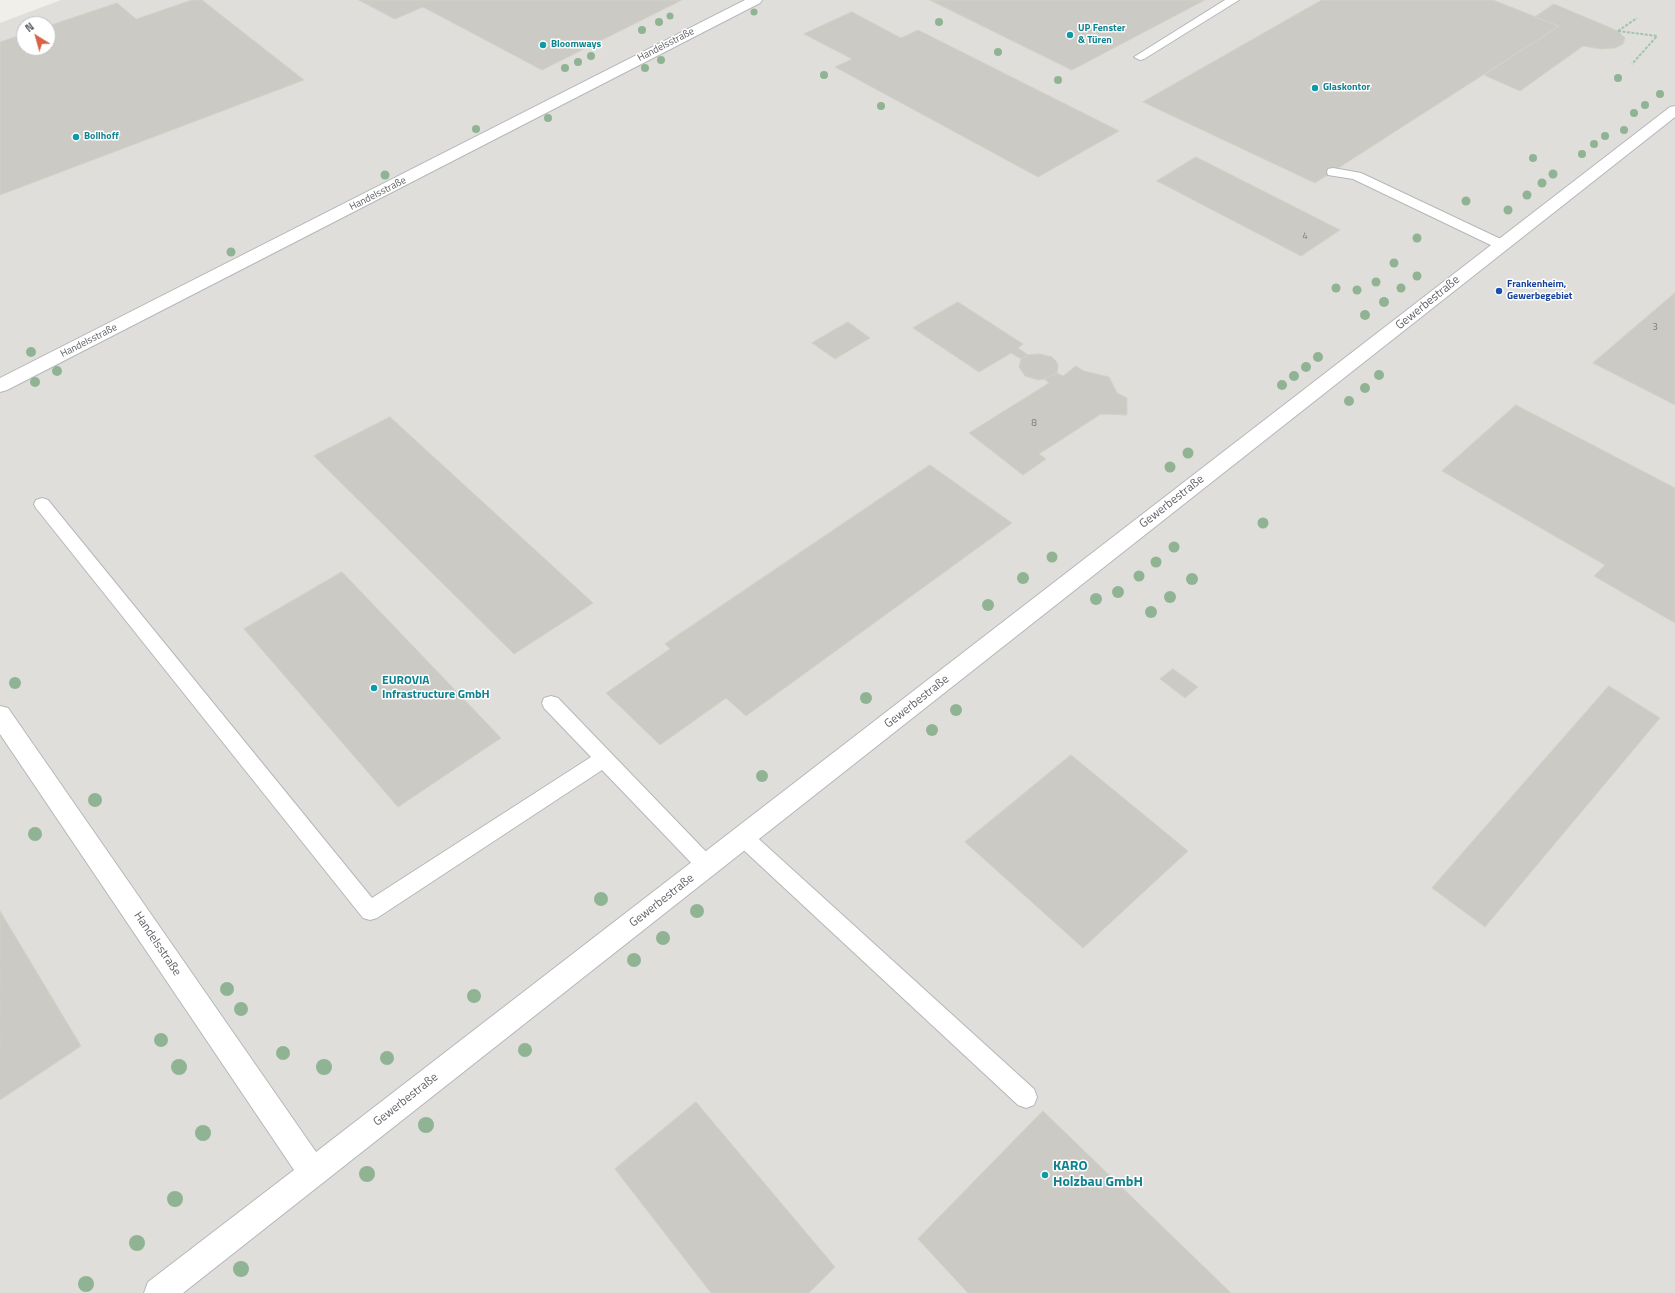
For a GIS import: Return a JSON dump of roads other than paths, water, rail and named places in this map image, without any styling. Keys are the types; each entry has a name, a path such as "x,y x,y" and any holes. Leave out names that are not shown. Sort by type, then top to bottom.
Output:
{"street":[{"name":"Handelsstraße","path":"0,386 755,0"},
{"name":"Gewerbestraße","path":"159,1293 1675,110"},
{"name":"Handelsstraße","path":"0,715 313,1173"}],"lane":[{"path":"1140,57 1233,0"},
{"path":"1333,172 1356,176 1502,245"},
{"path":"42,504 370,911 603,759"},
{"path":"551,703 707,866"},
{"path":"743,837 1026,1097"}],"place":[{"name":"UP Fenster & Türen","path":"1070,35"},
{"name":"Bloomways","path":"543,45"},
{"name":"Glaskontor","path":"1315,88"},
{"name":"Bollhoff","path":"76,137"},
{"name":"Frankenheim, Gewerbegebiet","path":"1499,291"},
{"name":"EUROVIA Infrastructure GmbH","path":"374,688"},
{"name":"KARO Holzbau GmbH","path":"1045,1175"}]}
